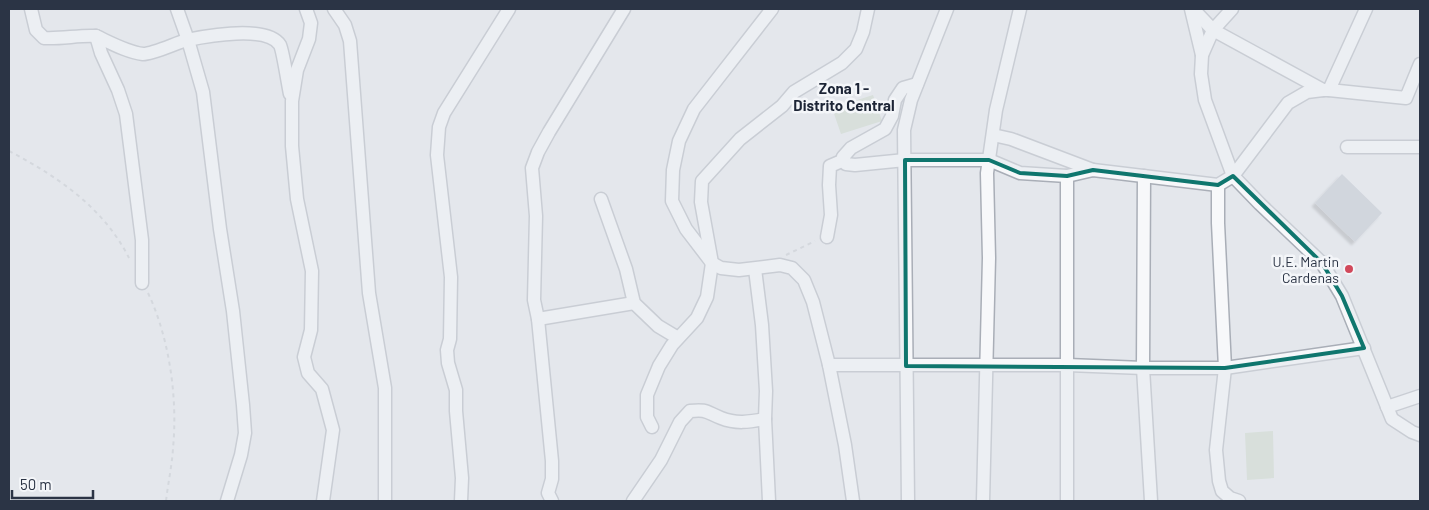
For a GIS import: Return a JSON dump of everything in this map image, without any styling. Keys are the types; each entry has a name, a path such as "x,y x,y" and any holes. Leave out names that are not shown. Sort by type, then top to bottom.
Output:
{"street":[{"path":"31,9 36,30 44,38 61,39 84,35 96,36 122,48 144,54 188,40 239,33 270,37 280,45 292,101"},
{"path":"176,9 188,40 203,92 220,229 234,312 244,433 242,455 227,501"},
{"path":"306,9 311,23 309,39 297,70 292,101 292,146 297,199 312,271 311,330 304,357 308,372 322,389 333,430 323,501"},
{"path":"334,9 345,25 350,41 370,293 385,388 385,501"},
{"path":"461,501 462,478 456,390 453,373 448,363 447,350 450,339 451,277 437,155 439,127 444,113 509,9"},
{"path":"552,501 548,493 552,479 552,461 538,319 534,300 536,216 532,168 548,132 624,9"},
{"path":"772,9 694,109 679,141 673,170 672,201 686,229 712,263 721,268 739,270 780,265 792,268 804,280 813,302 829,366 845,445 852,501"},
{"path":"652,427 647,417 647,395 659,366 678,338 697,318 707,297 712,263 701,202 702,181 740,139 782,106 794,92 842,63 856,49 863,32 868,9"},
{"path":"908,501 904,130 911,100 947,9"},
{"path":"983,501 989,258 987,173 996,110 1020,9"},
{"path":"1192,9 1212,30 1326,90"},
{"path":"1192,9 1202,55 1201,74 1205,100 1233,176 1322,263 1342,296 1392,419 1420,435"},
{"path":"1202,55 1212,30 1232,9"},
{"path":"1326,90 1366,9"},
{"path":"96,36 126,114 142,240 142,282"},
{"path":"992,135 1011,139 1093,170 1218,185 1233,176 1288,103 1307,92 1326,90 1406,98 1420,64"},
{"path":"917,84 903,88 895,100 892,116 885,129 851,148 843,157 846,164 855,165 905,160 989,160 1020,174 1067,176 1093,170"},
{"path":"1347,146 1420,147"},
{"path":"828,237 831,215 830,166 844,160"},
{"path":"1067,176 1067,501"},
{"path":"1144,176 1143,368 1151,501"},
{"path":"1218,185 1225,368 1216,450 1219,481 1222,491 1230,498 1239,501"},
{"path":"600,199 626,269 634,303 658,326 678,338"},
{"path":"755,268 762,325 769,501"},
{"path":"538,319 634,303"},
{"path":"829,366 1068,365 1143,368 1225,368 1364,348"},
{"path":"1387,407 1420,396"},
{"path":"633,501 661,460 680,422 690,411 704,409 722,418 744,423 765,419"}],"path":[{"path":"9,151 65,185 86,201 109,227 130,258"},
{"path":"780,265 782,257 810,243 828,237"},
{"path":"142,282 156,311 170,368 174,412 173,447 166,501"}],"highlighted area":[{"path":"905,160 989,160 1020,173 1067,176 1093,170 1218,185 1233,176 1322,263 1342,296 1364,348 1225,368 906,366"}],"green space":[{"path":"873,95 882,121 841,134 832,108"},
{"path":"1273,431 1274,478 1247,480 1245,433"}],"building":[{"path":"1342,174 1382,213 1355,242 1315,203"}],"place":[{"name":"U.E. Martin Cardenas","path":"1349,269"}],"district":[{"name":"Zona 1 - Distrito Central","path":"844,96"}]}
